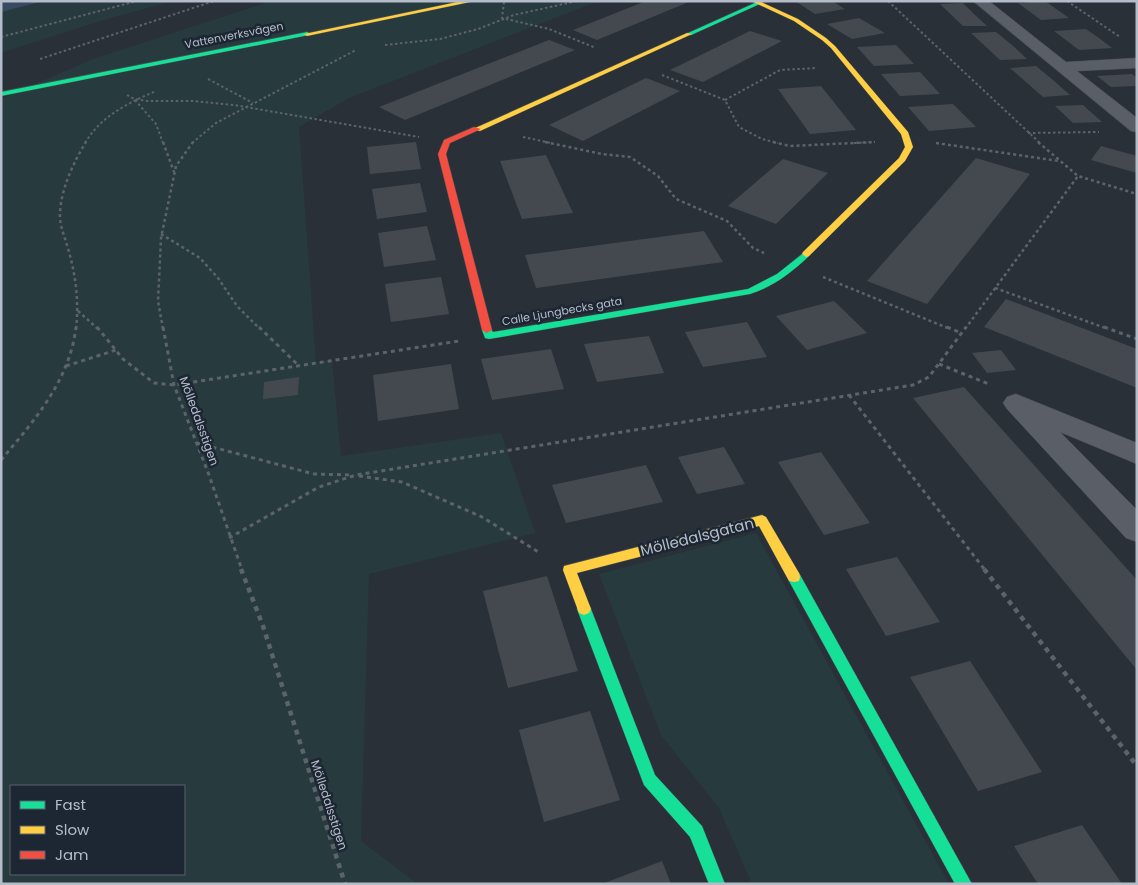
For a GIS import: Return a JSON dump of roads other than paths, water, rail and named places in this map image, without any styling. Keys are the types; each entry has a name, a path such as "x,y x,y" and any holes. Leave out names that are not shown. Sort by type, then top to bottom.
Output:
{"street":[{"name":"Vattenverksvägen","path":"1,94 472,1"},
{"path":"980,1 1137,127"},
{"name":"Calle Ljungbecks gata","path":"757,2 786,13 821,36 849,66 908,140 909,147 902,160 795,266 772,282 750,291 489,336 442,154 447,142 757,2"},
{"path":"1062,67 1137,63"},
{"path":"1137,454 1016,403 1137,530"},
{"name":"Mölledalsgatan","path":"717,884 696,832 649,780 569,570 762,520 964,884"}],"water":[{"path":"1,1 44,1 1,12"}]}
